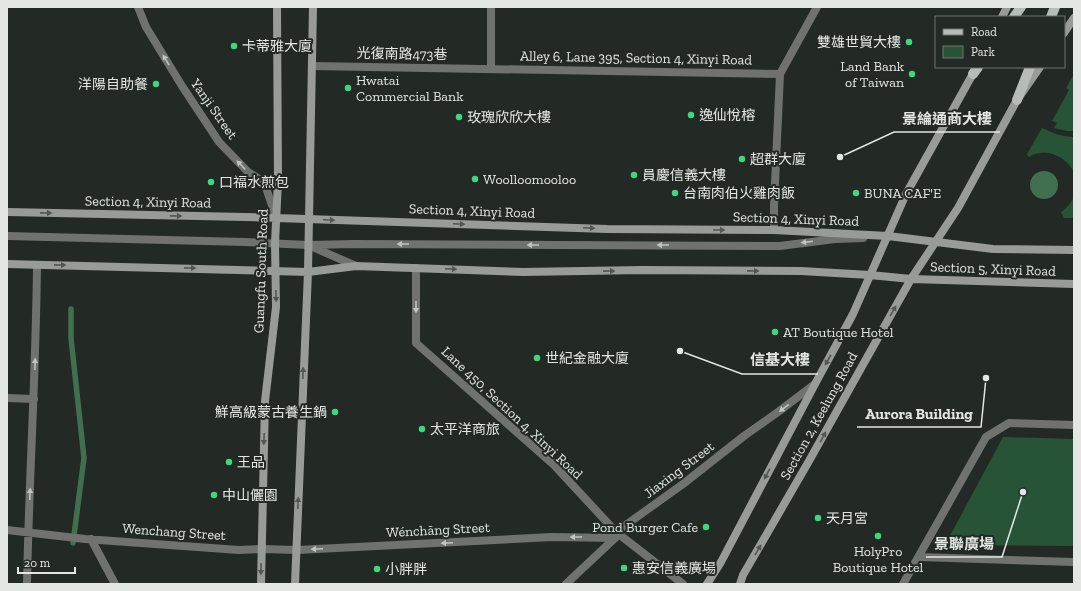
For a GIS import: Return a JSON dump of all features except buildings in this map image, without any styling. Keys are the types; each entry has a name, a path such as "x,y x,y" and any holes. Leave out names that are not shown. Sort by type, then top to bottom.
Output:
{"main road":[{"name":"Guangfu South Road","path":"261,584 265,402 276,307 275,243 278,181 278,7"},
{"path":"295,584 308,272 313,7"},
{"path":"1002,16 1007,7"},
{"path":"1015,16 1021,7"},
{"path":"1065,31 1074,18"},
{"path":"1017,100 1030,68"},
{"name":"Section 2, Keelung Road","path":"740,584 743,576 911,279 958,208 1017,100 1039,68"},
{"name":"Section 2, Keelung Road","path":"707,584 721,562 814,384 853,314 906,194 976,69"},
{"name":"Section 4, Xinyi Road","path":"7,212 276,218 607,229 774,230 888,236 936,241"},
{"name":"Section 5, Xinyi Road","path":"936,241 993,249 1074,250"},
{"path":"7,264 308,272 356,266 523,272 720,270 824,272 911,279"},
{"name":"Section 5, Xinyi Road","path":"911,279 1074,284"}],"street":[{"name":"Yanji Street","path":"138,7 146,27 182,86 219,142 248,172 264,182 276,218"},
{"path":"491,69 492,7"},
{"path":"774,230 780,74 817,7"},
{"name":"光復南路473巷","path":"312,66 491,69"},
{"name":"Alley 6, Lane 395, Section 4, Xinyi Road","path":"491,69 780,74"},
{"path":"7,236 308,245 780,246 835,239 888,236"},
{"path":"308,245 356,266"},
{"path":"27,584 34,399 37,265"},
{"name":"Lane 450, Section 4, Xinyi Road","path":"416,268 416,343 554,465 616,535 683,584"},
{"name":"Jiaxing Street","path":"566,584 616,535 814,384"},
{"path":"7,398 34,399"},
{"path":"903,584 986,437 1009,423 1074,425"},
{"path":"7,530 28,532"},
{"name":"Wenchang Street","path":"28,532 88,539 239,550 262,549"},
{"name":"Wénchāng Street","path":"262,549 297,550 616,535"},
{"path":"88,539 115,584"},
{"path":"919,557 1074,562"}],"green space":[{"path":"1074,74 1074,131 1054,128 1057,123 1052,121 1069,90 1066,88"},
{"path":"1042,128 1050,132 1074,137 1074,173 1066,162 1055,155 1042,153 1029,157 1027,154"},
{"path":"1074,197 1074,218 1064,218 1061,212 1069,205"},
{"path":"1003,437 1074,439 1074,546 945,545"}],"shaded area":[{"path":"1044,171 1054,175 1058,185 1054,195 1044,199 1034,195 1030,185 1034,175"}],"waterway":[{"path":"71,309 71,338 84,458 73,543"}],"place":[{"name":"雙雄世貿大樓","path":"909,42"},
{"name":"卡蒂雅大廈","path":"234,46"},
{"name":"Land Bank of Taiwan","path":"912,74"},
{"name":"洋陽自助餐","path":"156,84"},
{"name":"Hwatai Commercial Bank","path":"348,88"},
{"name":"逸仙悅榕","path":"691,115"},
{"name":"玫瑰欣欣大樓","path":"459,117"},
{"name":"景綸通商大樓","path":"840,157"},
{"name":"超群大廈","path":"742,159"},
{"name":"員慶信義大樓","path":"634,175"},
{"name":"Woolloomooloo","path":"475,179"},
{"name":"口福水煎包","path":"211,182"},
{"name":"台南肉伯火雞肉飯","path":"675,193"},
{"name":"BUNA CAF'E","path":"856,193"},
{"name":"AT Boutique Hotel","path":"775,332"},
{"name":"信基大樓","path":"680,351"},
{"name":"世紀金融大廈","path":"537,358"},
{"name":"Aurora Building","path":"986,378"},
{"name":"鮮高級蒙古養生鍋","path":"335,412"},
{"name":"太平洋商旅","path":"422,429"},
{"name":"王品","path":"229,462"},
{"name":"景聯廣場","path":"1023,492"},
{"name":"中山儷園","path":"214,495"},
{"name":"天月宮","path":"818,518"},
{"name":"Pond Burger Cafe","path":"706,527"},
{"name":"HolyPro Boutique Hotel","path":"878,536"},
{"name":"惠安信義廣場","path":"624,568"},
{"name":"小胖胖","path":"377,569"}]}
